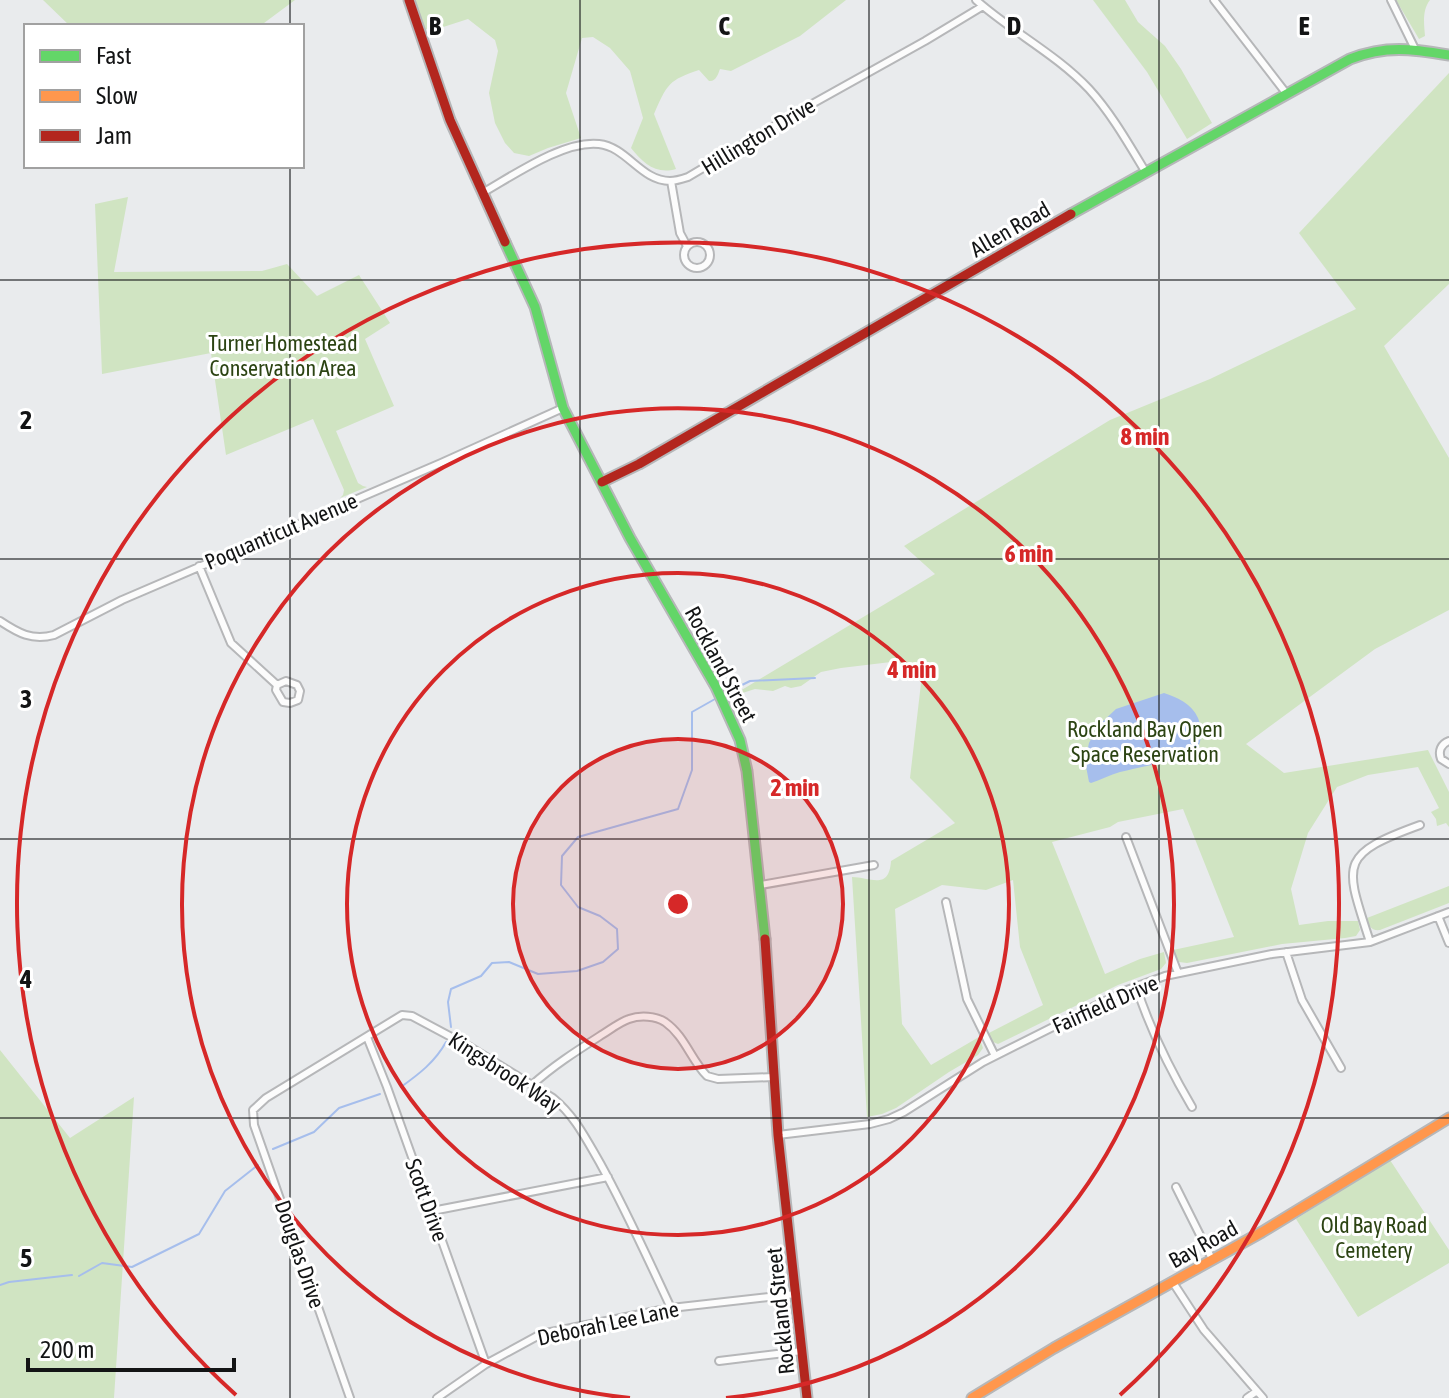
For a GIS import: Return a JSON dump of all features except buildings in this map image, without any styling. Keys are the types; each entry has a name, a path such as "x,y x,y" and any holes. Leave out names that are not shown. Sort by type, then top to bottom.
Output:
{"street":[{"name":"Rockland Street","path":"409,0 450,120 535,307 563,408 630,538 716,687 736,729 747,771 761,885 778,1135 807,1398"},
{"path":"1214,0 1286,93"},
{"path":"1391,0 1415,49"},
{"path":"980,3 1033,41 1086,86 1145,171"},
{"name":"Hillington Drive","path":"671,181 688,177 925,41 980,3"},
{"name":"Allen Road","path":"602,482 639,464 1145,171 1350,59 1387,47 1449,55"},
{"path":"484,192 564,148 597,143 610,146 651,177 671,181 680,233 687,246"},
{"path":"695,243 705,245 709,255 707,263 696,268 687,263 683,254 687,246 695,243"},
{"name":"Poquanticut Avenue","path":"0,621 24,635 44,638 54,635 199,566 563,408"},
{"path":"199,566 231,643 277,685"},
{"path":"1449,741 1442,745 1440,752 1441,759 1449,764"},
{"path":"1370,942 1353,889 1354,865 1359,855 1370,846 1385,837 1420,825"},
{"path":"1126,837 1178,973"},
{"path":"761,885 874,865"},
{"path":"946,902 967,999 995,1056"},
{"name":"Fairfield Drive","path":"778,1135 889,1119 995,1056 1136,986 1178,973 1286,952 1370,942 1449,912"},
{"path":"1438,916 1449,943"},
{"path":"1286,952 1302,1000 1341,1068"},
{"path":"1136,986 1160,1051 1192,1107"},
{"name":"Kingsbrook Way","path":"253,1110 277,1091 402,1015 412,1016 470,1047 564,1107 608,1177 671,1308"},
{"path":"532,1085 549,1069 584,1046 631,1018 643,1016 665,1022 682,1039 707,1076 718,1079 774,1077"},
{"name":"Scott Drive","path":"367,1037 486,1364"},
{"name":"Douglas Drive","path":"253,1110 254,1125 350,1398"},
{"name":"Bay Road","path":"972,1398 1345,1183 1449,1118"},
{"path":"432,1211 608,1177"},
{"path":"1176,1187 1212,1259"},
{"path":"1172,1281 1204,1330 1263,1398"},
{"name":"Deborah Lee Lane","path":"437,1398 486,1364 541,1334 671,1308 796,1294"},
{"path":"719,1361 802,1351"},
{"path":"1247,1398 1257,1391"}],"green space":[{"path":"43,0 295,0 263,24 68,24"},
{"path":"414,0 846,0 800,36 731,71 720,69 713,80 709,81 699,70 670,84 654,114 676,169 662,170 650,166 631,148 643,118 630,71 610,48 593,37 582,38 566,93 581,138 529,156 514,153 495,123 489,93 498,51 495,40 468,19 434,30 424,29"},
{"path":"1093,0 1125,0 1138,22 1165,46 1212,123 1187,139 1147,72"},
{"path":"1396,0 1430,0 1425,13 1425,36 1419,39"},
{"name":"Rockland Bay Open Space Reservation","path":"1449,73 1449,284 1384,346 1449,458 1449,610 1375,649 1246,744 1284,773 1428,750 1449,792 1449,827 1446,823 1437,826 1431,812 1439,808 1418,767 1368,775 1337,787 1308,833 1291,889 1299,925 1358,921 1360,930 1356,936 1282,944 1187,963 1179,962 1173,950 1234,937 1183,809 1118,822 1110,827 1052,842 1105,974 1164,952 1166,963 1161,969 1118,985 998,1044 987,1034 1043,1005 1020,947 1013,880 986,890 942,885 895,909 902,1024 931,1065 979,1037 983,1048 978,1055 896,1108 867,1117 852,877 883,879 887,876 891,861 955,823 910,778 923,666 891,662 841,668 821,672 801,686 785,686 773,691 755,689 730,697 935,574 904,546 1110,420 1210,379 1356,309 1299,233"},
{"name":"Turner Homestead Conservation Area","path":"128,197 114,272 262,271 287,264 317,296 359,275 390,323 365,339 394,406 336,431 358,483 367,487 340,498 344,490 313,419 226,455 211,353 102,374 95,204"},
{"path":"1449,886 1449,903 1380,930 1370,926 1367,918"},
{"path":"0,1050 70,1138 134,1097 114,1398 0,1398"},
{"name":"Old Bay Road Cemetery","path":"1390,1160 1449,1250 1449,1263 1358,1317 1296,1219"}],"water":[{"path":"1164,693 1184,702 1195,713 1201,733 1197,748 1172,759 1089,782 1085,761 1089,743 1098,726 1116,709"}],"waterway":[{"path":"730,691 750,681 815,678"},
{"path":"451,1027 448,1002 451,989 481,976 492,963 509,962 538,974 577,971 603,962 618,949 617,929 600,916 578,907 561,885 562,856 578,837 678,809 692,770 692,712 715,699"},
{"path":"401,1087 432,1062 446,1042"},
{"path":"273,1149 314,1132 339,1108 380,1094"},
{"path":"79,1276 102,1263 132,1267 199,1234 225,1191 258,1165"},
{"path":"0,1285 72,1275"}],"traffic: fast":[{"path":"1071,214 1350,59 1399,50 1449,55"},
{"path":"505,242 535,307 563,408 630,538 716,687 740,740 747,771 765,939"}],"traffic: slow":[{"path":"972,1398 1054,1348 1262,1232 1449,1118"}],"traffic: jam":[{"path":"409,0 450,120 505,242"},
{"path":"602,482 639,464 1071,214"},
{"path":"765,939 778,1135 807,1398"}]}
